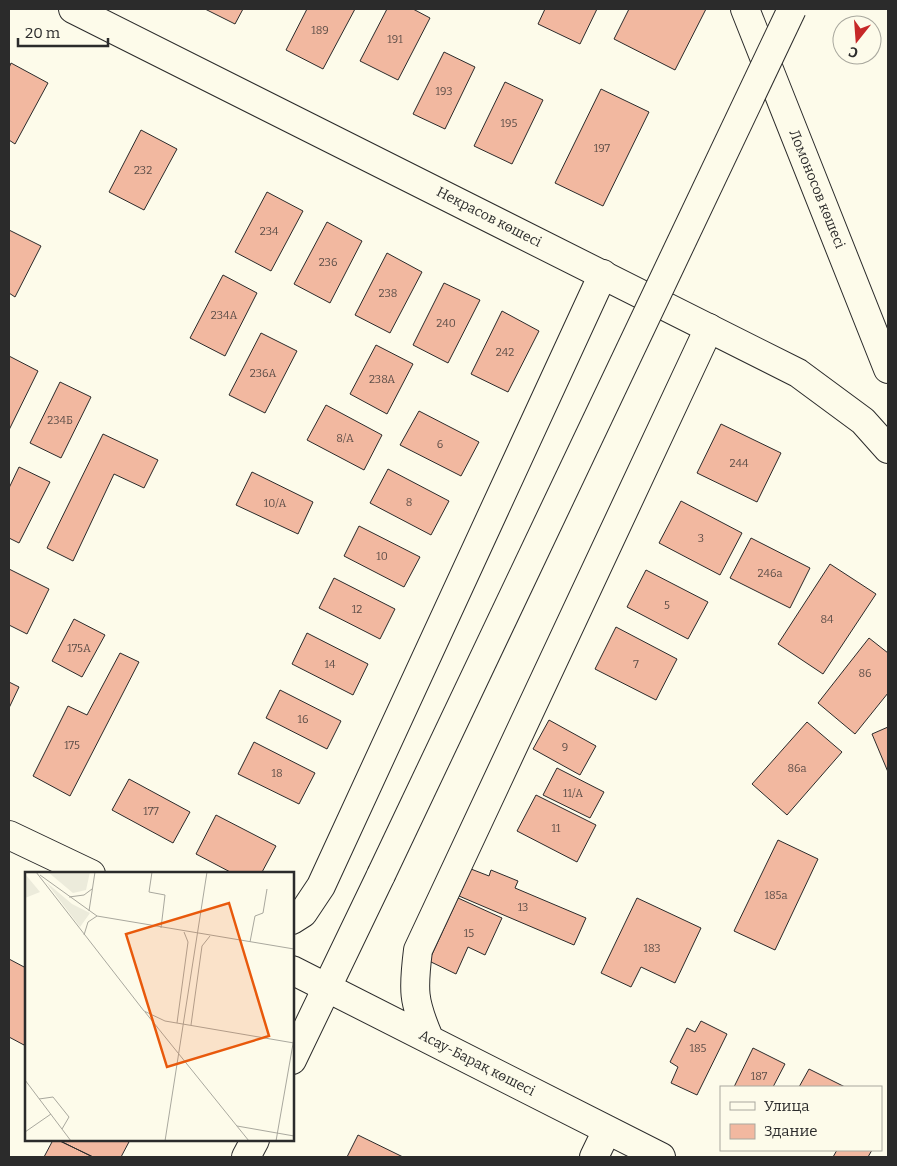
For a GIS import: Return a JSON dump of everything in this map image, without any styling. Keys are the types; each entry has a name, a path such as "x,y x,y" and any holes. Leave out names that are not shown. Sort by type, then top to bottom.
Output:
{"main road":[{"name":"Некрасов көшесі","path":"73,9 798,373 863,421 888,449"},
{"name":"Ломоносов көшесі","path":"745,9 888,369"},
{"path":"294,1056 792,9"},
{"path":"294,919 304,913 320,886 603,274"},
{"path":"429,1038 416,1007 414,978 418,950 709,328"},
{"path":"9,834 86,872"},
{"name":"Асау-Барақ көшесі","path":"294,971 661,1157"},
{"path":"594,1157 607,1130"},
{"path":"246,1157 254,1141"}],"building":[{"path":"205,9 243,9 235,24"},
{"path":"307,9 355,9 323,69 286,50"},
{"path":"387,9 413,9 430,18 398,80 360,61"},
{"path":"545,9 597,9 580,44 538,24"},
{"path":"629,9 706,9 675,70 614,39"},
{"path":"444,52 475,67 445,129 413,114"},
{"path":"11,63 48,83 15,144 9,140 9,68"},
{"path":"505,82 543,100 512,164 474,146"},
{"path":"601,89 649,112 603,206 555,183"},
{"path":"141,130 177,149 144,210 109,192"},
{"path":"267,192 303,211 271,271 235,252"},
{"path":"327,222 362,241 330,303 294,284"},
{"path":"9,230 41,246 15,297 9,293"},
{"path":"387,253 422,272 390,333 355,315"},
{"path":"223,275 257,293 225,356 190,338"},
{"path":"444,283 480,300 448,363 413,345"},
{"path":"502,311 539,331 508,392 471,374"},
{"path":"261,333 297,351 265,413 229,395"},
{"path":"376,345 413,364 387,414 350,394"},
{"path":"9,356 38,371 9,430"},
{"path":"60,382 91,397 61,458 30,443"},
{"path":"326,405 382,435 364,470 307,440"},
{"path":"419,411 479,442 461,476 400,445"},
{"path":"721,424 781,453 757,502 697,473"},
{"path":"103,434 158,460 144,488 114,474 73,561 47,548"},
{"path":"19,467 50,482 19,543 9,538 9,488"},
{"path":"388,469 449,501 431,535 370,503"},
{"path":"252,472 313,502 298,534 236,505"},
{"path":"681,501 742,533 720,575 659,543"},
{"path":"359,526 420,557 404,587 344,556"},
{"path":"751,538 810,568 790,608 730,578"},
{"path":"830,564 876,594 823,674 778,644"},
{"path":"9,569 49,589 27,634 9,625"},
{"path":"646,570 708,602 688,639 627,607"},
{"path":"334,578 395,609 380,639 319,608"},
{"path":"74,619 105,635 82,677 52,661"},
{"path":"616,627 677,659 656,700 595,669"},
{"path":"307,633 368,664 353,695 292,664"},
{"path":"869,638 888,653 888,693 855,734 818,703"},
{"path":"120,653 139,662 70,796 33,776 68,706 87,715"},
{"path":"9,682 19,687 9,708"},
{"path":"280,690 341,721 327,749 266,718"},
{"path":"549,720 596,746 580,775 533,749"},
{"path":"807,722 842,752 787,815 752,784"},
{"path":"888,727 888,772 872,734"},
{"path":"254,742 315,773 299,804 238,774"},
{"path":"557,768 604,792 590,818 543,795"},
{"path":"129,779 190,812 173,843 112,810"},
{"path":"536,795 596,825 577,862 517,831"},
{"path":"216,815 276,846 262,872 230,872 196,854"},
{"path":"778,840 818,859 775,950 734,931"},
{"path":"471,869 489,876 491,870 518,881 515,888 586,918 574,945 459,896"},
{"path":"458,898 502,918 485,955 468,947 456,974 429,961"},
{"path":"637,898 701,928 675,983 641,967 631,987 601,973"},
{"path":"9,959 25,967 24,1045 9,1037"},
{"path":"701,1021 727,1034 697,1095 671,1083 678,1067 670,1062 687,1028 695,1032"},
{"path":"753,1048 785,1064 774,1086 734,1086"},
{"path":"809,1069 843,1086 800,1086"},
{"path":"358,1135 403,1157 347,1157"},
{"path":"52,1141 60,1141 93,1157 44,1157"},
{"path":"60,1141 129,1141 121,1157 93,1157"},
{"path":"836,1151 871,1151 868,1157 833,1157"}]}
